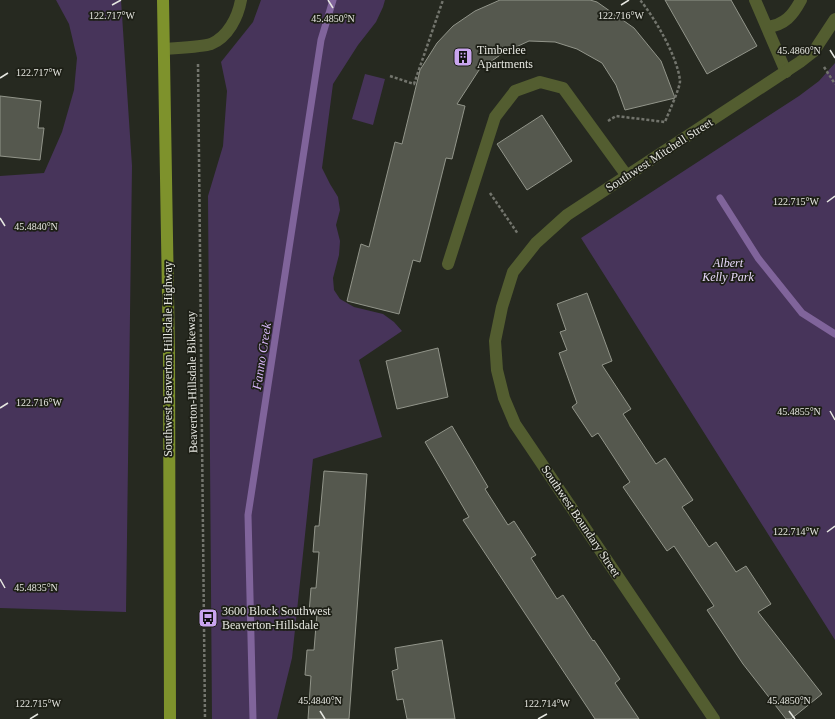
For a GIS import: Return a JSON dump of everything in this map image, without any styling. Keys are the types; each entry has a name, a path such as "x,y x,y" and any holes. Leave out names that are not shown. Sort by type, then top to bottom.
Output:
{"main road":[{"name":"Southwest Beaverton Hillsdale Highway","path":"163,0 169,355 170,719"}],"street":[{"path":"164,49 211,44 226,32 234,22 240,10 241,0"},
{"path":"755,0 786,72"},
{"path":"767,27 776,26 792,16 801,0"},
{"name":"Southwest Mitchell Street","path":"502,307 513,272 536,244 567,215 786,72 814,51 835,19"},
{"path":"448,264 495,117 515,91 540,82 563,88 627,176"},
{"name":"Southwest Boundary Street","path":"502,307 495,342 497,370 504,398 516,424 714,719"}],"path":[{"path":"390,76 414,84 443,0"},
{"path":"594,131 616,116 665,122 680,82 675,63 662,33 647,8 640,0"},
{"name":"Beaverton-Hillsdale Bikeway","path":"198,45 205,719"},
{"path":"496,201 518,234"}],"green space":[{"path":"56,0 121,0 132,166 126,612 0,608 0,176 44,173 62,132 74,90 77,58 69,24"},
{"path":"261,0 385,0 376,22 358,45 333,84 322,168 338,197 340,210 336,225 340,241 339,255 333,278 334,290 340,299 354,307 383,314 394,322 402,331 359,360 382,437 313,459 292,658 277,719 212,719 208,196 223,146 227,91 221,62 253,22"},
{"name":"Albert Kelly Park","path":"835,63 835,640 581,238 799,96 819,81"},
{"path":"365,74 385,79 373,125 352,119"}],"building":[{"path":"500,0 590,0 597,2 634,28 661,61 675,98 625,110 616,85 602,63 577,49 555,42 529,41 503,53 479,70 457,104 465,106 452,159 446,158 420,262 413,260 399,314 347,301 361,244 369,247 395,142 402,144 420,70 437,43 453,26 475,11"},
{"path":"665,0 731,0 757,46 707,74"},
{"path":"0,96 41,101 38,128 44,128 40,160 0,156"},
{"path":"542,115 572,161 527,190 497,144"},
{"path":"587,293 612,361 602,365 631,409 623,414 656,464 665,458 693,500 682,507 709,547 716,542 736,572 746,566 771,604 758,612 822,694 791,719 786,719 743,664 707,610 714,606 674,546 667,551 623,487 630,482 598,433 592,437 572,407 577,403 559,353 567,350 560,332 566,330 557,304"},
{"path":"438,348 448,397 397,409 386,361"},
{"path":"452,426 488,487 485,489 508,525 514,521 536,555 531,558 557,599 563,595 593,641 594,640 620,679 615,683 639,719 595,719 463,520 469,517 425,442"},
{"path":"324,471 367,474 349,719 308,719 311,676 305,675 307,650 314,650 317,613 309,613 311,588 316,588 319,552 313,552 315,526 319,526"},
{"path":"442,640 455,719 407,719 403,699 397,700 392,671 398,669 395,648"}],"waterway":[{"name":"Fanno Creek","path":"253,719 248,515 321,40 333,0"},
{"path":"720,198 758,258 802,313 835,334"}],"place":[{"name":"Timberlee Apartments","path":"463,57"},
{"name":"3600 Block Southwest Beaverton-Hillsdale","path":"208,618"}]}
